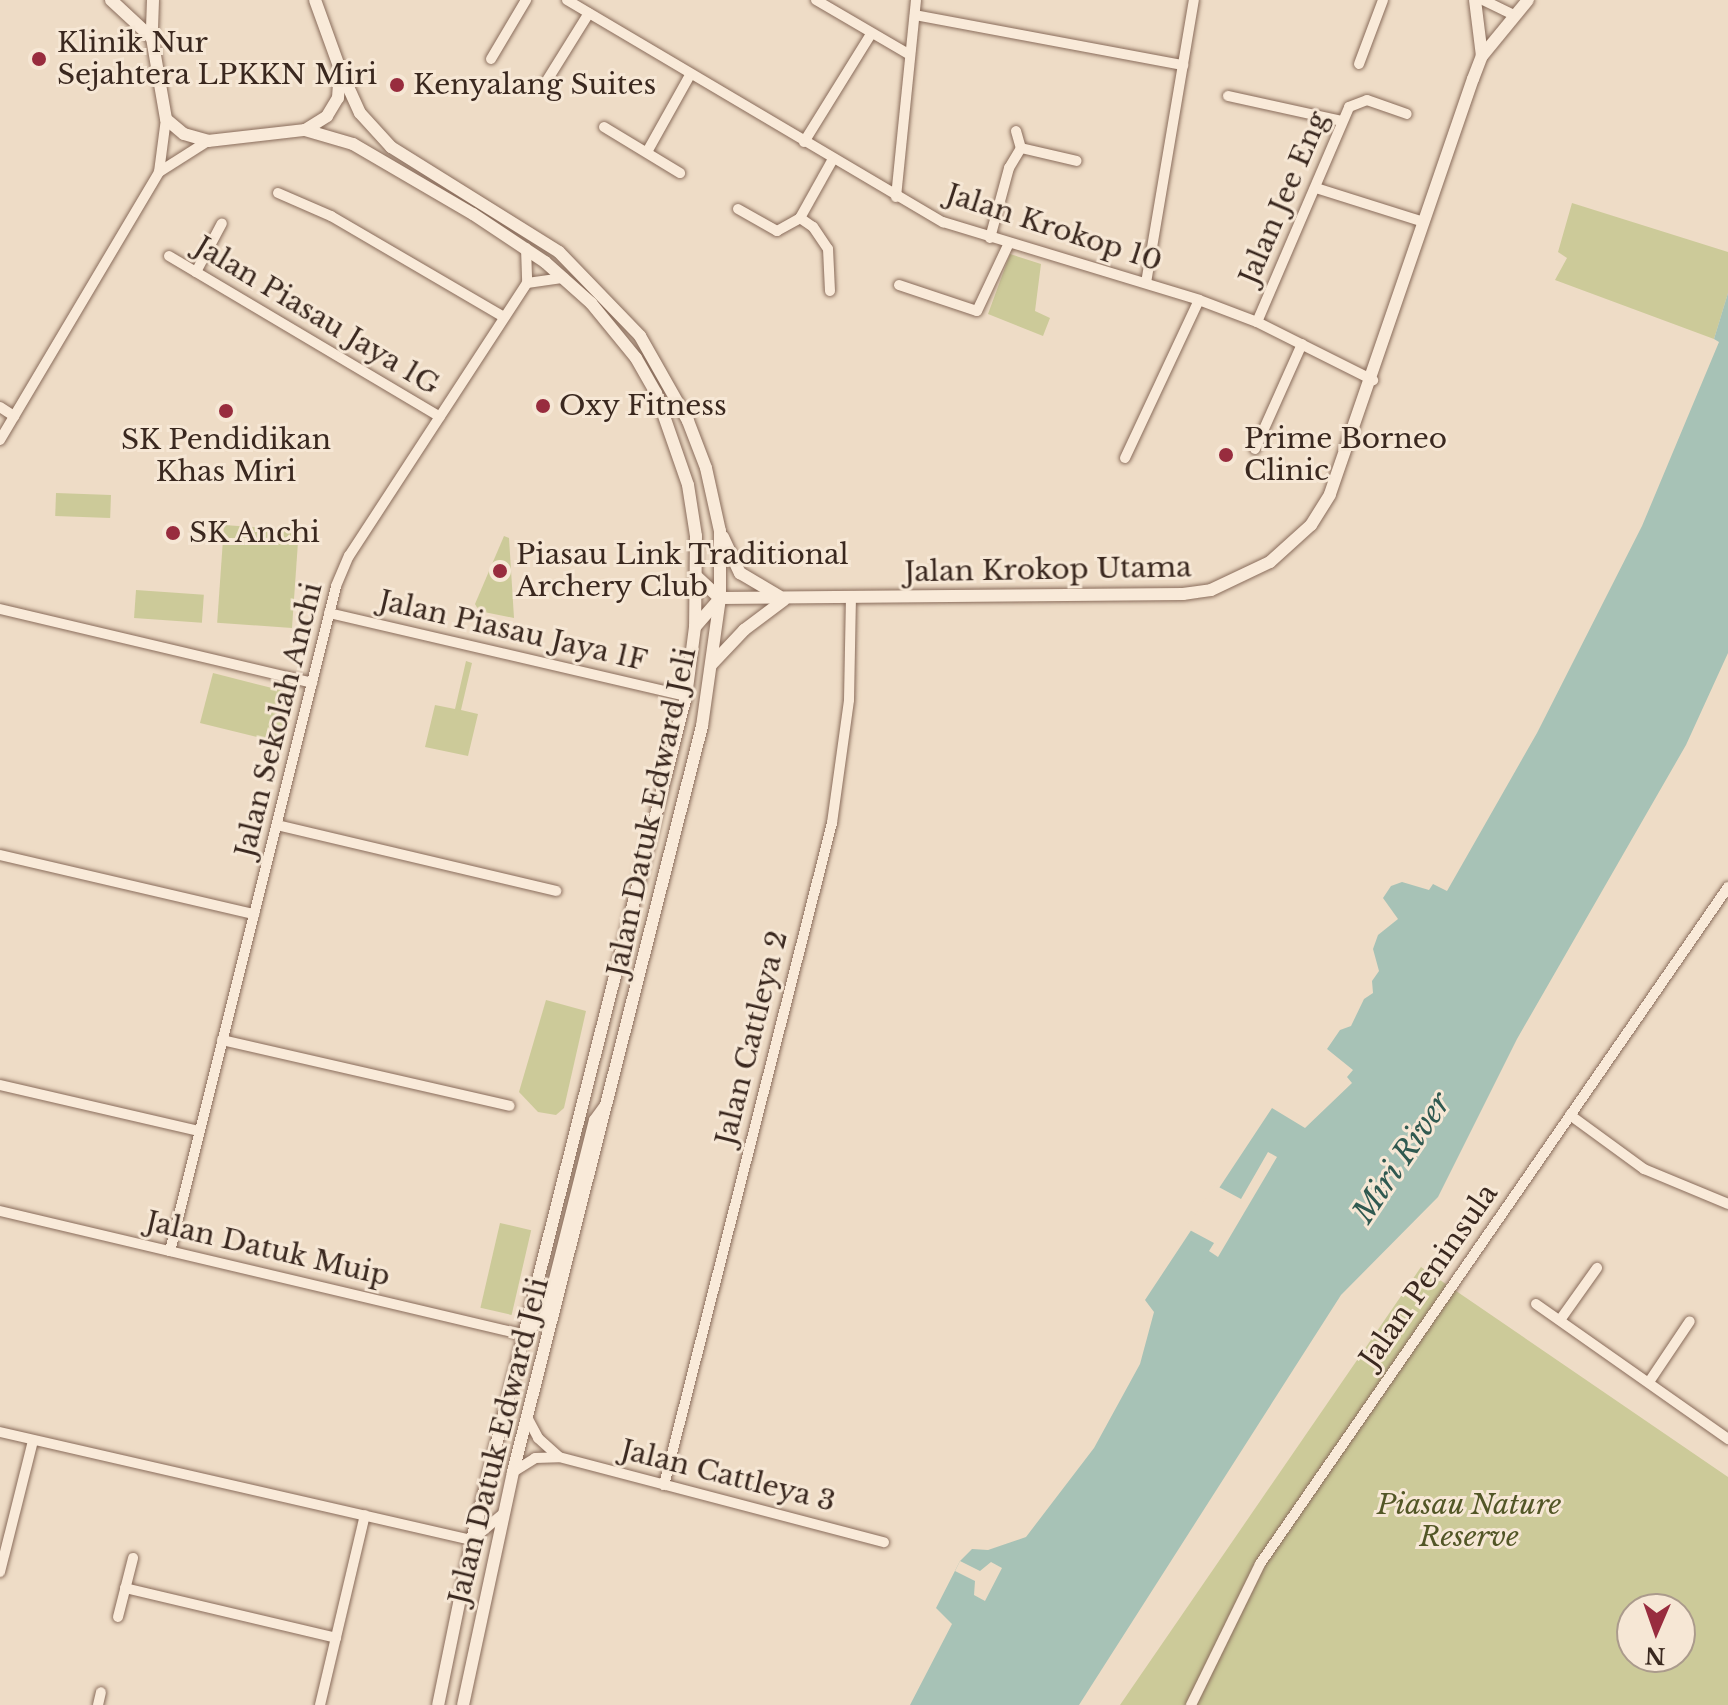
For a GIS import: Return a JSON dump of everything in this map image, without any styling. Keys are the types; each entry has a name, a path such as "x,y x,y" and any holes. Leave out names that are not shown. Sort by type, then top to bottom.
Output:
{"street":[{"path":"111,0 152,38"},
{"path":"0,440 159,172 166,119 152,38 153,0"},
{"name":"Jalan Datuk Edward Jeli","path":"315,0 360,113 391,147 559,252 640,336 688,421 706,468 720,531 720,598 712,664 682,817 513,1472 463,1705"},
{"path":"491,59 526,0"},
{"name":"Jalan Krokop 10","path":"567,0 943,222 1199,300 1257,322 1373,380"},
{"path":"816,0 910,55"},
{"path":"896,197 916,0"},
{"path":"1146,283 1194,0"},
{"path":"1359,64 1383,0"},
{"path":"1475,0 1482,56"},
{"path":"1483,0 1512,14"},
{"name":"Jalan Krokop Utama","path":"720,598 1183,594 1211,590 1270,562 1322,510 1373,380 1482,56 1512,14 1528,0"},
{"path":"546,82 589,13"},
{"path":"915,15 1183,65"},
{"path":"804,142 871,34"},
{"path":"166,119 184,134 208,141 305,130 327,116 338,98 340,69"},
{"path":"647,152 690,75"},
{"path":"1228,96 1342,121"},
{"name":"Jalan Jee Eng","path":"1257,322 1342,121 1356,100 1407,114"},
{"path":"604,127 680,173"},
{"name":"Jalan Datuk Edward Jeli","path":"305,130 353,144 526,248 564,278 636,358 667,417 688,485 696,576 695,627 686,696 472,1540 438,1705"},
{"path":"990,238 1009,168 1021,148 1016,131"},
{"path":"159,172 208,141"},
{"path":"1021,148 1077,161"},
{"path":"738,209 777,231 800,218 833,159"},
{"path":"1316,188 1424,222"},
{"path":"278,193 331,216 504,317"},
{"path":"800,218 813,227 828,249 830,291"},
{"path":"196,272 222,223"},
{"path":"899,285 977,311 1009,243"},
{"path":"526,248 527,283 564,278"},
{"name":"Jalan Piasau Jaya 1G","path":"169,256 440,417"},
{"name":"Jalan Sekolah Anchi","path":"170,1251 329,613 349,556 527,283"},
{"path":"1125,458 1199,300"},
{"path":"1255,449 1302,344"},
{"path":"0,407 14,416"},
{"path":"712,664 737,636 785,599 740,573 720,531"},
{"path":"695,627 720,598 696,576"},
{"name":"Jalan Cattleya 2","path":"664,1485 832,823 849,700 851,598"},
{"path":"0,609 312,683"},
{"name":"Jalan Piasau Jaya 1F","path":"329,613 686,696"},
{"path":"277,825 556,891"},
{"path":"0,855 254,914"},
{"name":"Jalan Peninsula","path":"1191,1705 1260,1564 1728,887"},
{"path":"222,1040 510,1106"},
{"path":"0,1085 199,1131"},
{"path":"525,1335 545,1315 594,1120 610,1098"},
{"path":"1570,1115 1644,1169 1728,1204"},
{"name":"Jalan Datuk Muip","path":"0,1211 525,1335"},
{"path":"1560,1320 1597,1268"},
{"path":"1536,1304 1728,1439"},
{"path":"1649,1382 1690,1321"},
{"path":"527,1417 538,1438 559,1457"},
{"path":"0,1432 472,1540 504,1513"},
{"path":"0,1569 33,1441"},
{"name":"Jalan Cattleya 3","path":"513,1472 535,1458 559,1457 884,1542"},
{"path":"320,1705 365,1515"},
{"path":"118,1617 133,1558"},
{"path":"125,1588 336,1638"},
{"path":"98,1705 101,1692"}],"green space":[{"path":"1572,203 1728,252 1728,293 1714,339 1555,280 1567,258 1558,252"},
{"path":"1010,254 1041,264 1035,311 1050,318 1043,336 988,314"},
{"path":"56,493 111,495 110,518 55,516"},
{"path":"224,525 299,530 292,628 217,623"},
{"name":"Piasau Link Traditional Archery Club","path":"504,536 509,538 514,618 479,611 475,604"},
{"path":"136,590 204,595 202,623 134,618"},
{"path":"466,661 472,663 461,710 478,714 468,756 425,747 435,705 455,709"},
{"path":"213,673 284,691 292,711 282,743 200,723"},
{"path":"546,1000 586,1011 564,1108 556,1115 538,1112 519,1092"},
{"path":"500,1223 531,1230 512,1315 480,1308"},
{"name":"Piasau Nature Reserve","path":"1421,1267 1728,1477 1728,1705 1120,1705"}],"water":[{"name":"Miri River","path":"1728,293 1728,653 1686,745 1517,1039 1438,1197 1341,1295 1079,1705 910,1705 952,1624 936,1608 960,1561 972,1549 988,1550 1026,1537 1094,1448 1140,1364 1154,1312 1145,1300 1272,1108 1305,1128 1352,1083 1347,1077 1353,1070 1327,1049 1340,1030 1351,1026 1364,999 1373,993 1372,981 1379,971 1373,949 1378,935 1398,919 1383,898 1391,886 1402,882 1429,890 1433,884 1447,891 1537,733 1642,526 1719,342 1714,339"}],"pier":[{"path":"1268,1152 1277,1157 1218,1257 1209,1251 1214,1243 1186,1228 1215,1185 1241,1199"},
{"path":"960,1561 980,1571 991,1562 1002,1568 985,1601 974,1595 975,1581 955,1571"}],"place":[{"name":"Klinik Nur Sejahtera LPKKN Miri","path":"39,59"},
{"name":"Kenyalang Suites","path":"397,85"},
{"name":"Oxy Fitness","path":"543,406"},
{"name":"SK Pendidikan Khas Miri","path":"226,411"},
{"name":"Prime Borneo Clinic","path":"1226,455"},
{"name":"SK Anchi","path":"173,533"},
{"name":"Piasau Link Traditional Archery Club","path":"500,571"}]}
